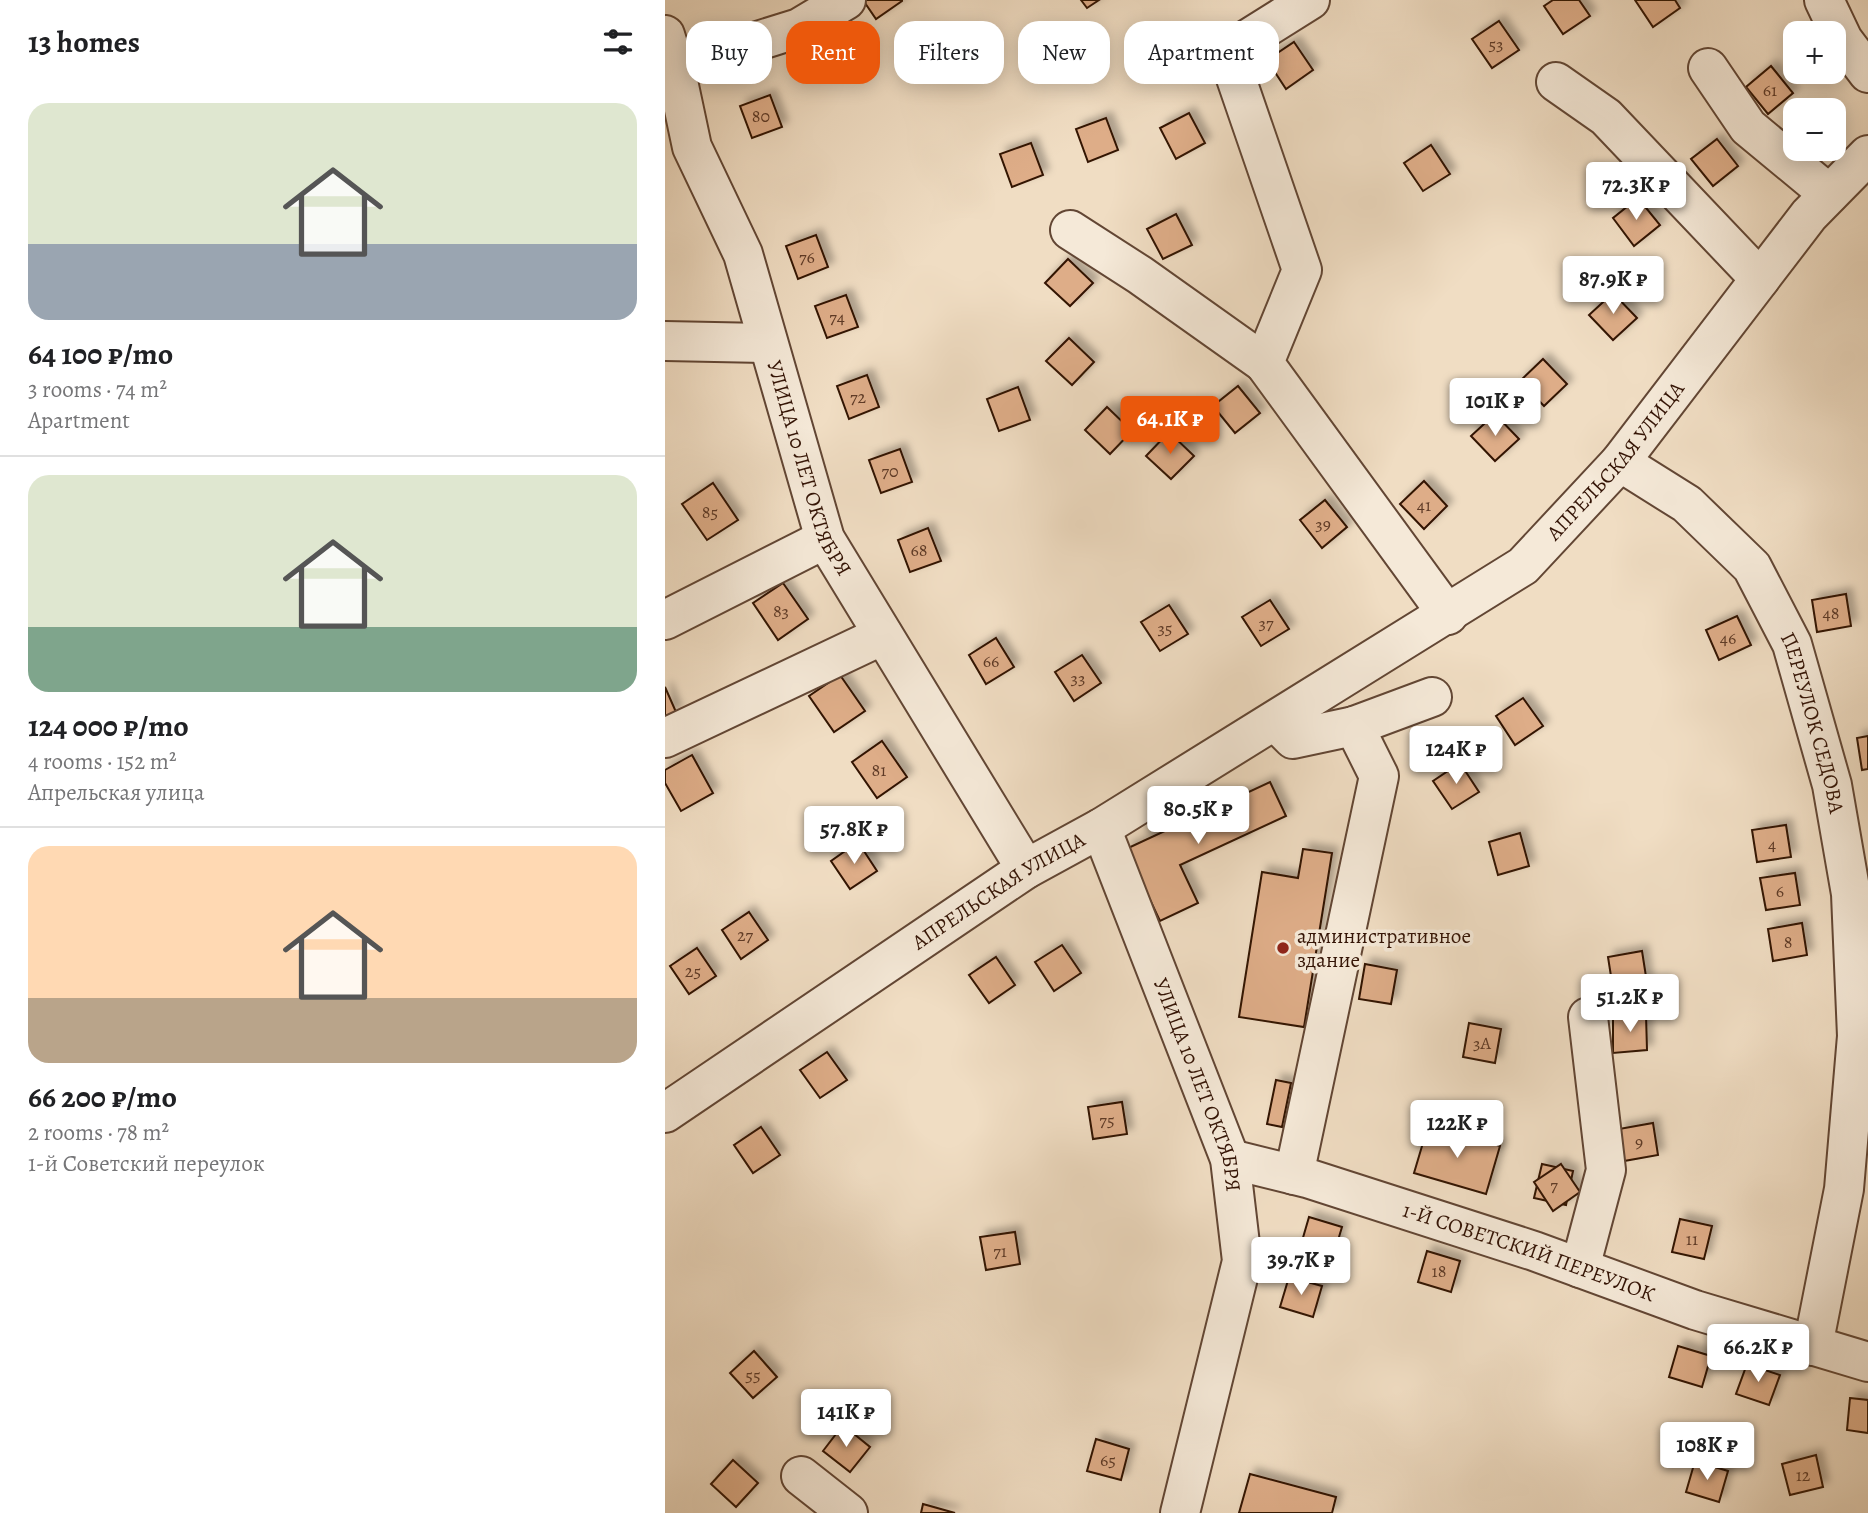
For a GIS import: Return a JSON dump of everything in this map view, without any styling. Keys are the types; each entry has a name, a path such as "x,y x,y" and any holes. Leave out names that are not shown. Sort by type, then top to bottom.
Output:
{"street":[{"path":"669,57 799,28 846,0"},
{"path":"1264,363 1302,270 1227,52 1310,0"},
{"path":"1824,0 1843,40 1868,73"},
{"name":"УЛИЦА 10 ЛЕТ ОКТЯБРЯ","path":"669,57 692,147 743,254 766,343 825,539 1026,869"},
{"path":"1707,68 1748,127 1829,194"},
{"path":"1556,82 1607,117 1760,279"},
{"name":"АПРЕЛЬСКАЯ УЛИЦА","path":"665,1112 1026,869 1101,828 1523,566 1620,462 1809,215 1868,155"},
{"path":"1070,230 1140,275 1264,363 1448,615"},
{"path":"665,341 766,343"},
{"name":"ПЕРЕУЛОК СЕДОВА","path":"1620,462 1687,504 1752,567 1792,644 1832,785 1856,857 1851,894 1861,1082 1844,1189 1813,1346"},
{"path":"665,620 825,539"},
{"path":"665,738 883,635"},
{"path":"1275,721 1293,739 1354,726 1431,697"},
{"path":"1294,1175 1380,776 1354,726"},
{"name":"УЛИЦА 10 ЛЕТ ОКТЯБРЯ","path":"1101,828 1230,1159 1242,1261 1180,1513"},
{"path":"1580,1268 1606,1170 1588,1017"},
{"name":"1-Й СОВЕТСКИЙ ПЕРЕУЛОК","path":"1230,1159 1294,1175 1580,1268 1695,1310 1868,1362"},
{"path":"801,1476 848,1513"}],"building":[{"path":"863,0 902,0 902,1 876,19"},
{"path":"1081,0 1099,0 1087,8"},
{"path":"1553,0 1579,0 1590,16 1563,34 1544,6"},
{"path":"1635,0 1675,0 1680,8 1653,27"},
{"path":"1499,21 1519,50 1492,68 1472,39"},
{"path":"1294,42 1313,70 1286,89 1279,78 1279,52"},
{"path":"1771,66 1793,93 1783,98 1783,101 1768,114 1746,87"},
{"path":"770,95 782,127 752,138 740,106"},
{"path":"1189,113 1205,143 1176,159 1160,128"},
{"path":"1106,118 1118,150 1088,162 1076,129"},
{"path":"1717,139 1738,166 1713,186 1691,159"},
{"path":"1031,143 1043,175 1012,187 1000,154"},
{"path":"1431,145 1450,174 1423,191 1404,163"},
{"path":"1638,198 1660,225 1634,246 1613,218"},
{"path":"1176,214 1192,245 1163,259 1147,229"},
{"path":"816,235 828,267 798,279 786,246"},
{"path":"1068,259 1093,283 1070,306 1045,283"},
{"path":"1613,293 1637,318 1613,340 1589,315"},
{"path":"846,295 858,327 827,338 815,306"},
{"path":"1069,338 1094,362 1072,385 1046,361"},
{"path":"1543,359 1567,384 1544,406 1520,381"},
{"path":"867,375 879,407 849,419 837,386"},
{"path":"1238,386 1260,413 1235,433 1213,406"},
{"path":"1018,387 1030,420 999,431 987,399"},
{"path":"1107,407 1132,431 1110,454 1085,430"},
{"path":"1495,414 1519,439 1495,461 1471,436"},
{"path":"1169,432 1194,456 1171,479 1146,456"},
{"path":"900,449 912,482 881,493 869,460"},
{"path":"1424,481 1447,506 1424,529 1400,504"},
{"path":"713,483 738,520 707,540 682,504"},
{"path":"1325,500 1347,527 1322,548 1300,520"},
{"path":"928,528 941,561 910,572 898,540"},
{"path":"783,583 808,619 778,640 753,603"},
{"path":"1846,594 1851,626 1817,632 1812,600"},
{"path":"1270,600 1289,629 1261,646 1242,617"},
{"path":"1169,605 1188,634 1160,651 1141,622"},
{"path":"1737,616 1751,645 1719,660 1706,630"},
{"path":"996,638 1014,667 986,684 969,655"},
{"path":"1082,655 1101,683 1074,701 1055,672"},
{"path":"840,675 865,711 834,732 809,696"},
{"path":"665,687 676,712 665,717"},
{"path":"1523,698 1543,726 1515,745 1496,716"},
{"path":"1868,736 1868,769 1862,770 1857,738"},
{"path":"882,741 907,777 877,798 852,762"},
{"path":"692,755 713,793 681,811 665,783 665,770"},
{"path":"1460,763 1479,792 1452,809 1433,781"},
{"path":"1270,782 1286,816 1180,865 1198,903 1160,921 1126,849"},
{"path":"1786,825 1791,857 1757,862 1752,830"},
{"path":"1520,833 1529,866 1498,875 1489,842"},
{"path":"858,842 877,871 850,889 831,861"},
{"name":"административное здание","path":"1303,849 1332,853 1304,1027 1239,1017 1262,872 1298,878"},
{"path":"1795,873 1800,905 1766,910 1760,878"},
{"path":"749,912 768,940 741,959 722,930"},
{"path":"1802,923 1807,955 1773,961 1768,929"},
{"path":"1062,945 1081,973 1054,991 1035,962"},
{"path":"697,948 716,976 689,994 670,966"},
{"path":"1642,951 1647,983 1613,989 1608,957"},
{"path":"996,957 1015,985 989,1003 969,975"},
{"path":"1365,964 1397,970 1391,1004 1359,999"},
{"path":"1646,1015 1647,1050 1613,1053 1613,1017"},
{"path":"1469,1023 1501,1029 1495,1063 1463,1057"},
{"path":"827,1052 847,1080 820,1098 800,1070"},
{"path":"1276,1080 1291,1083 1282,1127 1267,1124"},
{"path":"1122,1102 1127,1134 1093,1139 1088,1107"},
{"path":"1653,1123 1658,1155 1624,1161 1619,1129"},
{"path":"1428,1126 1500,1146 1486,1194 1414,1173"},
{"path":"761,1127 780,1155 753,1173 734,1145"},
{"path":"1542,1164 1573,1171 1566,1205 1534,1198"},
{"path":"1561,1164 1580,1192 1553,1211 1534,1182"},
{"path":"1309,1217 1342,1227 1333,1257 1300,1248"},
{"path":"1680,1219 1712,1226 1704,1259 1672,1252"},
{"path":"1015,1232 1020,1264 986,1270 980,1237"},
{"path":"1427,1251 1460,1261 1451,1292 1418,1282"},
{"path":"1289,1277 1322,1286 1313,1317 1280,1307"},
{"path":"1678,1346 1711,1356 1702,1387 1669,1377"},
{"path":"754,1351 777,1377 753,1398 730,1373"},
{"path":"1747,1364 1780,1375 1769,1405 1736,1394"},
{"path":"1850,1398 1868,1400 1868,1433 1847,1430"},
{"path":"843,1425 870,1447 850,1472 823,1451"},
{"path":"1096,1439 1129,1449 1121,1480 1087,1471"},
{"path":"1816,1455 1823,1487 1790,1495 1782,1464"},
{"path":"733,1460 758,1483 736,1507 711,1484"},
{"path":"1695,1461 1728,1471 1719,1502 1686,1492"},
{"path":"1250,1474 1336,1497 1332,1513 1239,1513"},
{"path":"923,1504 955,1513 921,1513"}],"place":[{"name":"административное здание","path":"1283,948"}]}
